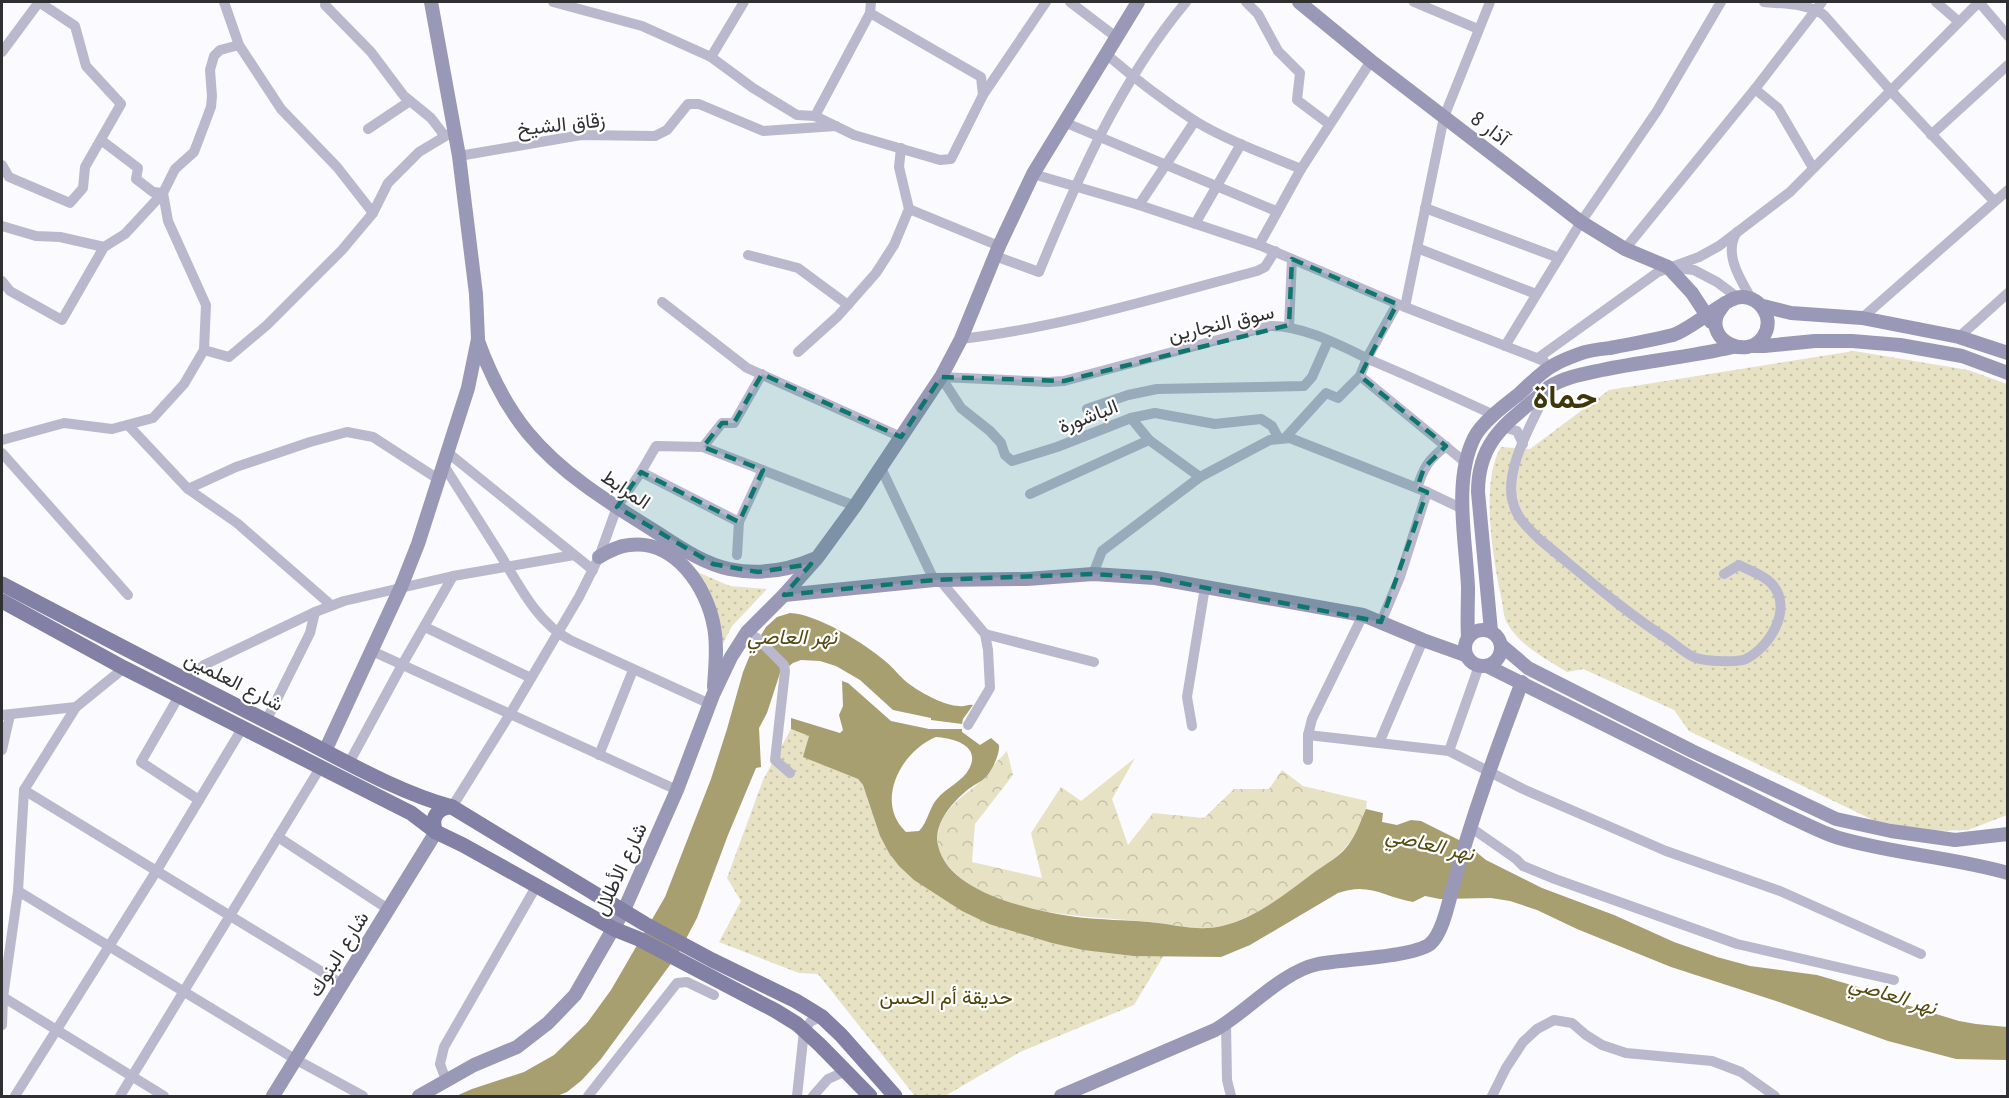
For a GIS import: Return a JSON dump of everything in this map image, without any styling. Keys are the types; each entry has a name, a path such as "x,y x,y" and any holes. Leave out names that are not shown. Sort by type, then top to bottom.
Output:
{"main road":[{"path":"325,751 401,587 418,544 468,388 478,339 476,294 459,156 449,133 431,2"},
{"name":"شارع الأطلال","path":"419,1096 474,1065 517,1047 548,1023 575,994 624,910 677,790 731,657 817,558 855,506 941,377 961,339 997,251 1034,174 1138,2"},
{"name":"8 آذار","path":"1299,2 1313,6 1371,61 1581,222 1625,249 1668,267"},
{"path":"1668,267 1692,293 1723,340 1733,347"},
{"path":"1676,334 1691,313 1692,293"},
{"path":"1717,330 1717,315 1744,301"},
{"path":"1744,301 1767,316 1767,328 1762,338 1754,346"},
{"path":"1468,637 1468,587 1463,509 1466,463 1475,437 1494,415 1552,365 1582,352 1676,334 1706,314 1744,301 1791,313 1862,318 1959,337 2007,353"},
{"name":"المرابط","path":"478,339 503,397 527,431 564,469 617,507 699,558 728,569 773,571 817,558"},
{"path":"1483,666 1497,660 1501,645 1499,639 1491,631 1478,474 1492,438 1549,387 1572,376 1733,347 1744,348 1815,341 1900,345 1962,356 2007,373"},
{"path":"599,557 612,549 639,544 665,552 688,569 704,596 714,625 717,656 712,700"},
{"path":"784,595 937,579 1026,579 1093,574 1155,578 1363,615 1465,655 1471,662 1521,682 1788,816 1837,837 1979,865 2007,873"},
{"name":"شارع العلمين","path":"2,584 349,763 417,796 452,807 645,924 796,1001 822,1017 841,1035 895,1096"},
{"name":"شارع العلمين","path":"2,601 124,668 411,813 436,832 463,844 614,929 639,939 776,1011 820,1045 870,1096"},
{"path":"1465,655 1465,642 1468,637 1478,630 1491,631"},
{"path":"1501,645 1528,668 1692,751 1836,819 1891,831 1955,840 2007,834"},
{"path":"1061,1096 1190,1042 1226,1024 1271,989 1316,964 1378,957 1424,948 1431,943 1437,936 1447,910 1468,832 1521,682"},
{"path":"436,832 433,823 436,814 443,808 452,807"},
{"name":"شارع البنوك","path":"273,1096 436,832"}],"street":[{"path":"2,52 39,2 75,26 86,66 121,104 85,167 82,188 70,203 9,177 2,165"},
{"path":"224,2 239,45 280,109 337,167 373,213"},
{"path":"553,2 642,26 711,57 753,88 798,115 815,116 854,135 940,160 951,159 983,95 1046,2"},
{"path":"711,57 744,2"},
{"path":"1070,2 1116,37"},
{"path":"909,209 1039,272 1075,185 1132,76 1167,24 1186,2"},
{"path":"1246,2 1258,14 1278,51 1300,73 1297,100 1329,124"},
{"path":"1414,2 1478,29"},
{"path":"1282,439 1326,393 1338,398 1360,376 1367,358 1401,305 1417,248 1444,117 1490,2"},
{"path":"1505,346 1581,222 1657,111 1721,2"},
{"path":"1764,2 1819,5"},
{"path":"1936,2 1958,21"},
{"path":"1538,358 1658,272 1699,257 1719,246 1790,192 1979,2 2007,36"},
{"path":"204,350 229,357 267,325 342,250 373,213 388,183 419,152 449,133 404,96 353,32 325,5"},
{"path":"1625,249 1755,89 1819,5"},
{"path":"1819,5 1824,15 1891,92 1994,201"},
{"path":"815,116 871,7 981,77 983,95"},
{"path":"2,281 10,291 62,320 104,247 125,234 163,193 175,169 194,152 211,107 213,96 210,70 214,56 220,50 239,45"},
{"path":"1106,54 1132,76 1195,121 1241,144 1301,169"},
{"path":"1258,245 1301,169 1371,61"},
{"path":"1932,135 2007,65"},
{"path":"1755,89 1778,108 1813,168"},
{"path":"368,129 410,101"},
{"name":"زقاق الشيخ","path":"459,156 581,135 655,136 667,130 688,104 699,104 763,131 837,126"},
{"path":"1139,205 1195,121"},
{"path":"1064,122 1276,211"},
{"path":"101,140 138,168 136,179 153,192 163,193"},
{"path":"1195,224 1241,144"},
{"path":"798,352 848,305 876,273 894,245 909,209 899,167 901,148"},
{"path":"1034,174 1139,205 1275,251 1401,305 1552,365"},
{"path":"1862,318 2007,190"},
{"path":"2,440 64,423 112,429 153,418 184,384 204,350 206,305 168,221 163,193"},
{"path":"1425,208 1558,258"},
{"path":"2,226 36,236 60,237 104,247"},
{"path":"1739,229 1731,248 1744,301"},
{"path":"1417,248 1536,294"},
{"path":"961,339 1024,330 1104,312 1257,271 1265,267 1275,251"},
{"path":"748,255 798,268 848,305"},
{"path":"1289,327 1292,259"},
{"path":"1668,267 1694,270 1717,282 1744,301"},
{"path":"1959,337 2007,293"},
{"path":"662,302 747,368 901,437"},
{"name":"سوق النجارين","path":"941,377 1064,381 1270,326 1289,327 1328,341 1494,415"},
{"path":"1087,410 1128,395 1157,389 1304,386 1311,378 1328,341"},
{"path":"704,447 722,423 734,423 762,374"},
{"path":"1360,376 1466,463"},
{"name":"الباشورة","path":"941,377 961,408 990,431 1001,443 1005,455 1012,461 1057,447 1131,418 1155,413 1215,424 1261,419 1272,426 1282,439"},
{"path":"1549,387 1523,444 1512,476 1511,494 1514,507 1524,524 1539,539 1654,631 1696,658 1729,662 1744,660 1758,650 1777,626 1781,611 1780,598 1771,583 1757,573 1739,565 1724,574"},
{"path":"1131,418 1149,440 1200,477"},
{"path":"128,424 188,489 237,523 331,605"},
{"path":"1503,427 1517,431 1523,444"},
{"path":"188,489 236,467 347,432 373,437 438,479"},
{"path":"1093,574 1102,551 1200,477 1269,440 1290,438 1422,490 1463,509"},
{"path":"1030,494 1149,440"},
{"path":"452,807 558,633 593,570 617,507 656,446 704,447 855,506"},
{"path":"1381,622 1401,577 1422,490 1424,468 1431,458 1446,446"},
{"path":"2,453 128,595"},
{"path":"445,458 593,570"},
{"path":"445,458 508,567 539,614 558,633 633,670 712,700"},
{"path":"881,468 937,579 986,634 1094,662"},
{"path":"738,555 739,522 763,470"},
{"path":"641,472 739,522"},
{"path":"189,682 204,665 331,605 453,576 574,555"},
{"path":"349,763 453,576"},
{"path":"1192,726 1187,698 1205,587"},
{"path":"266,721 310,633 315,612"},
{"path":"1308,760 1308,735 1312,719 1363,615"},
{"path":"424,627 531,678"},
{"path":"968,725 990,688 986,634"},
{"path":"752,635 784,665 775,760 790,773"},
{"path":"1379,743 1424,640"},
{"path":"372,651 677,790"},
{"path":"1449,751 1483,666"},
{"path":"2,1025 3,997 18,891 24,790 76,707 124,668"},
{"path":"599,755 633,670"},
{"path":"179,696 141,762 199,800"},
{"path":"2,750 6,715 76,707"},
{"path":"15,1096 157,870 243,727"},
{"path":"1308,735 1449,751 1533,794 1666,850 1780,891 1921,954"},
{"path":"120,1096 320,768"},
{"path":"24,790 342,984"},
{"path":"1468,832 1516,859 1523,866 1737,944 1894,980"},
{"path":"278,837 388,909"},
{"path":"446,1080 440,1064 444,1047 537,885"},
{"path":"18,891 295,1059 363,1096"},
{"path":"588,1096 677,983 687,982 714,995"},
{"path":"3,997 164,1096"},
{"path":"797,1096 804,1031 811,1021 822,1017"},
{"path":"1492,1096 1523,1042 1537,1029 1554,1020 1572,1023 1602,1045 1626,1053 1712,1060 1741,1072 1775,1096"},
{"path":"1226,1024 1227,1070 1231,1096"},
{"path":"813,1096 828,1079 846,1071"}],"highlighted area":[{"path":"1292,259 1397,304 1360,376 1446,446 1424,468 1417,488 1427,492 1381,622 1155,578 1093,574 934,580 784,595 811,564 758,572 713,564 617,507 641,472 739,522 763,470 703,447 722,423 734,423 762,374 901,437 941,377 1064,381 1289,325"}],"green space":[{"path":"1854,351 1968,370 2007,384 2007,815 1968,830 1931,831 1875,821 1689,731 1674,710 1583,669 1567,672 1542,657 1519,639 1505,617 1490,520 1491,479 1501,447 1530,449 1609,390"},
{"path":"688,568 730,586 767,589 732,626 716,657 718,629 714,601"},
{"name":"حديقة أم الحسن","path":"791,729 809,736 804,757 858,779 863,785 880,836 889,853 1027,936 1083,950 1133,956 1164,955 1134,1005 1020,1052 945,1096 915,1096 818,974 799,973 719,942 741,901 727,878 763,780"},
{"path":"1007,751 1013,775 975,824 972,862 1042,878 1031,833 1061,787 1081,801 1135,758 1112,799 1128,845 1153,813 1204,818 1234,789 1269,789 1282,770 1303,786 1367,801 1366,809 1354,836 1338,855 1271,904 1235,922 1213,928 1195,928 1045,911 1018,906 970,885 949,867 938,846 939,831 946,813 960,798 984,779"}],"water":[{"name":"نهر العاصي","path":"790,613 813,618 853,638 885,661 908,683 928,696 954,705 973,705 962,724 931,720 931,718 893,710 860,680 836,666 820,661 801,660 793,663 780,673 767,713 759,728 761,767 756,768 697,918 678,954 601,1059 582,1080 567,1092 557,1096 456,1096 524,1072 554,1055 587,1023 611,990 665,897 711,779 743,672 752,650 766,627 777,617"},
{"path":"842,681 848,683 891,721 929,729 962,729 962,732 980,745 991,738 999,745 997,758 988,775 964,793 946,813 937,837 945,862 958,876 975,888 1017,905 1085,918 1149,922 1195,928 1222,926 1247,917 1271,903 1338,855 1352,840 1366,809 1383,813 1382,822 1397,825 1411,820 1421,821 1465,843 1486,860 1542,888 1614,915 1674,942 1717,957 1750,966 1817,975 1959,1021 2007,1027 2007,1060 1956,1059 1888,1041 1671,967 1577,929 1537,910 1510,901 1491,898 1440,899 1425,896 1413,902 1368,890 1349,890 1338,893 1250,945 1221,957 1133,956 1083,950 989,924 962,911 914,880 899,866 880,836 863,785 858,779 803,757 809,736 791,729 791,718 840,733 843,730 839,715 843,706","holes":["936,737 957,741 968,749 972,754 969,769 937,799 919,831 906,832 897,820 892,806 892,792 896,778 903,765 923,744"]}],"district":[{"name":"حماة","path":"1565,397"}]}
